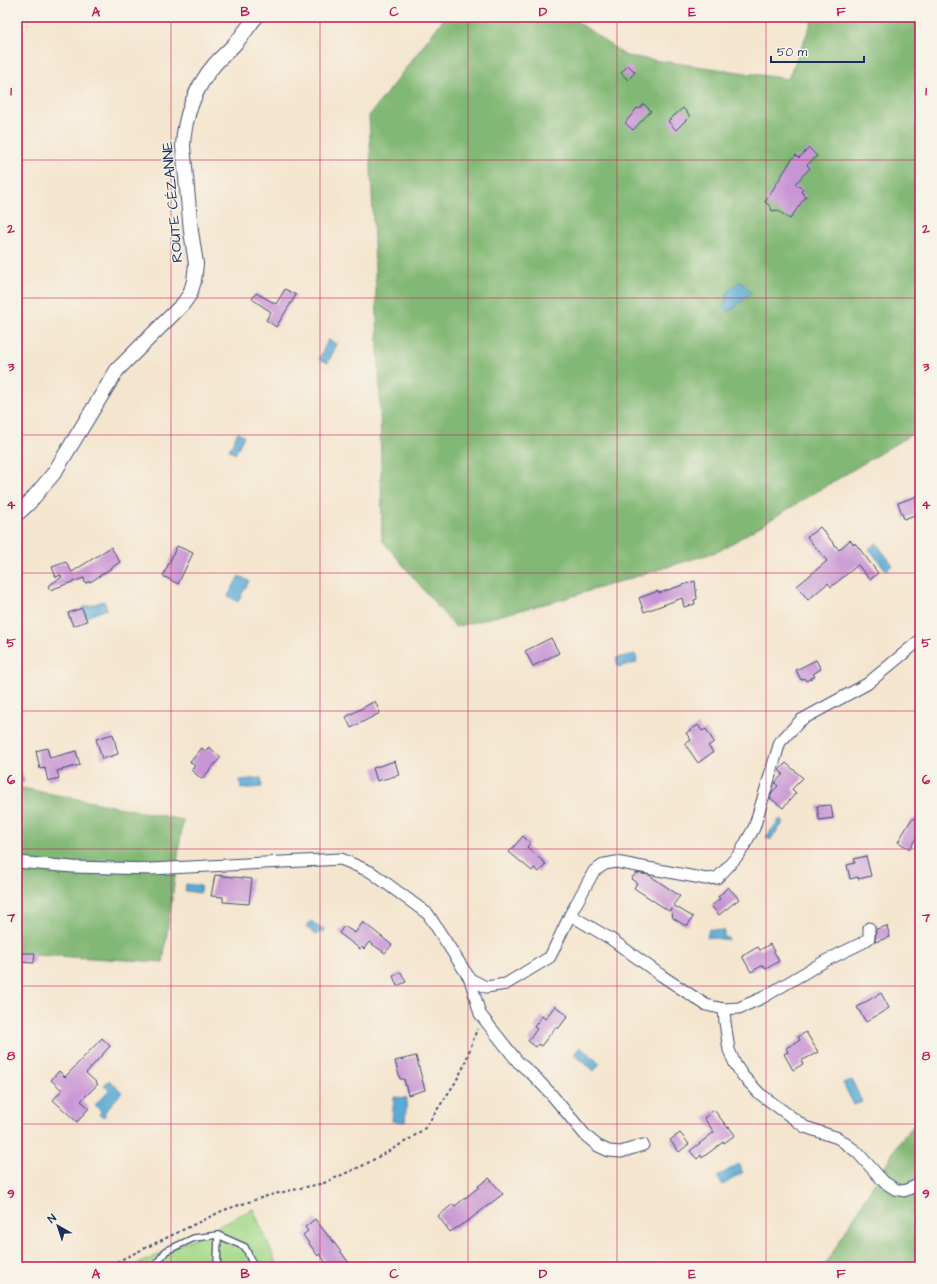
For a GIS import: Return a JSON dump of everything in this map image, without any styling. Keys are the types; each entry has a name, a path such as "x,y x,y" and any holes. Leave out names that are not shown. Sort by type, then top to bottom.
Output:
{"street":[{"name":"ROUTE CÉZANNE","path":"17,514 29,503 54,473 117,370 183,304 190,294 194,281 196,264 191,231 183,132 193,101 202,82 215,64 239,40 256,17"},
{"path":"470,979 486,988 506,984 550,957 570,915 594,871 605,864 616,862 706,879 717,878 740,853 754,828 780,742 801,720 867,684 920,640"},
{"path":"17,862 73,867 151,869 340,858 371,872 428,914 470,979 480,1014 518,1062 533,1075 586,1136 598,1146 609,1151 622,1152 644,1145"},
{"path":"570,915 612,939 662,976 706,1005 724,1009 739,1008 762,998 862,943 869,938 869,928"},
{"path":"724,1009 729,1050 742,1076 760,1094 805,1127 838,1138 866,1161 884,1182 895,1189 904,1191 920,1184"}],"lane":[{"path":"217,1267 218,1235"},
{"path":"154,1267 166,1251 194,1238 218,1235 245,1247 254,1267"}],"path":[{"path":"106,1267 224,1210 270,1195 324,1183 364,1166 410,1139 425,1128 456,1083 479,1026 480,1014"}],"green space":[{"path":"445,17 571,17 626,56 788,79 814,17 920,17 920,429 719,551 560,600 455,627 382,540 380,396 369,116"},
{"path":"17,787 183,820 163,962 17,954"},
{"path":"920,1119 920,1267 824,1267 901,1139"},
{"path":"253,1209 278,1267 132,1267 194,1238"}],"water":[{"path":"740,281 751,292 737,306 728,312 722,305 726,302 727,293"},
{"path":"328,340 337,344 328,363 319,359"},
{"path":"238,432 244,436 235,454 229,450"},
{"path":"876,543 893,565 886,570 869,549"},
{"path":"239,576 249,581 238,602 228,596"},
{"path":"104,601 107,609 86,617 82,608"},
{"path":"635,654 637,659 636,663 618,667 616,658"},
{"path":"20,769 24,782 17,784 17,770"},
{"path":"261,778 262,787 241,789 240,780"},
{"path":"780,819 784,822 770,840 766,837"},
{"path":"186,884 201,886 200,893 185,891"},
{"path":"311,921 321,929 325,929 323,933 320,932 317,935 306,927"},
{"path":"709,929 724,931 724,937 728,938 728,940 707,937"},
{"path":"580,1047 600,1063 594,1071 574,1054"},
{"path":"109,1080 122,1092 105,1112 105,1116 102,1117 99,1115 101,1111 95,1105 109,1090 104,1085"},
{"path":"852,1080 862,1102 854,1105 843,1083"},
{"path":"394,1097 407,1098 405,1122 392,1121"},
{"path":"738,1164 743,1172 723,1185 717,1177"}],"building":[{"path":"628,65 635,72 628,80 621,73"},
{"path":"644,104 651,111 633,130 625,123 637,108 639,109"},
{"path":"683,108 690,116 676,130 668,121"},
{"path":"809,148 817,156 807,165 810,168 795,184 803,189 801,192 806,196 790,219 777,210 772,211 771,207 765,202 792,159 796,155 799,158"},
{"path":"285,289 296,295 276,327 266,320 271,312 252,299 256,293 276,304"},
{"path":"920,495 920,513 904,519 898,503"},
{"path":"820,527 839,550 850,540 854,545 855,543 878,573 870,580 858,565 831,587 828,583 808,600 797,586 827,561 807,537"},
{"path":"177,546 193,553 178,584 163,576"},
{"path":"111,547 120,562 92,581 85,583 84,578 50,590 48,586 62,577 61,575 56,577 52,567 66,562 72,572"},
{"path":"695,581 697,599 694,600 695,604 684,607 682,598 644,612 639,598"},
{"path":"82,608 87,621 73,626 68,613"},
{"path":"551,638 559,653 533,666 525,651"},
{"path":"816,660 821,669 813,674 815,676 806,681 804,678 801,680 796,670"},
{"path":"375,701 380,713 351,728 346,717"},
{"path":"698,725 702,731 706,729 714,742 708,746 713,752 698,763 685,744 691,740 686,733"},
{"path":"113,734 118,754 102,759 96,739"},
{"path":"209,747 221,757 202,779 191,770 195,766 190,762 202,748 205,751"},
{"path":"47,748 50,758 76,751 80,765 57,771 59,778 48,781 45,768 40,769 36,751"},
{"path":"395,761 399,775 377,781 373,768"},
{"path":"786,763 803,778 792,789 796,793 783,808 770,798 772,792 778,786 775,783 783,774 779,770"},
{"path":"831,805 833,818 819,820 817,806"},
{"path":"920,816 920,833 910,849 898,842 911,820"},
{"path":"523,836 530,843 527,847 546,864 539,872 534,868 532,871 509,852"},
{"path":"866,856 871,876 850,879 847,865 855,863 854,859"},
{"path":"636,873 649,875 680,896 673,905 693,917 688,925 684,925 673,918 671,909 669,911 634,888 637,883 631,879"},
{"path":"215,875 252,879 249,904 223,902 223,897 211,896"},
{"path":"728,887 739,899 719,915 711,906 720,899 718,897"},
{"path":"363,922 392,945 385,953 369,942 364,949 362,947 360,949 339,933 344,926 355,933"},
{"path":"887,926 890,937 875,942 876,929"},
{"path":"770,944 779,961 766,969 763,965 751,972 742,956 758,947 760,950"},
{"path":"17,953 35,953 34,963 17,962"},
{"path":"401,972 406,982 397,986 393,976"},
{"path":"881,993 889,1008 866,1022 857,1007"},
{"path":"555,1006 568,1016 558,1029 556,1027 541,1046 538,1044 536,1047 528,1041 537,1029 534,1027 542,1016 545,1019"},
{"path":"806,1032 818,1052 801,1061 803,1064 793,1070 784,1054 788,1052 786,1048 800,1040 798,1037"},
{"path":"102,1038 110,1046 86,1073 98,1084 81,1101 89,1108 77,1122 53,1100 62,1090 51,1080 59,1071 65,1077"},
{"path":"416,1056 425,1090 408,1095 404,1079 400,1079 395,1061"},
{"path":"714,1110 735,1135 702,1158 701,1155 697,1159 690,1151 714,1132 704,1118"},
{"path":"680,1133 689,1144 679,1152 670,1140"},
{"path":"489,1178 503,1194 469,1220 450,1232 438,1216 453,1204 455,1206"},
{"path":"315,1219 352,1267 329,1267 320,1254 318,1256 303,1235 308,1231 305,1227"}]}
